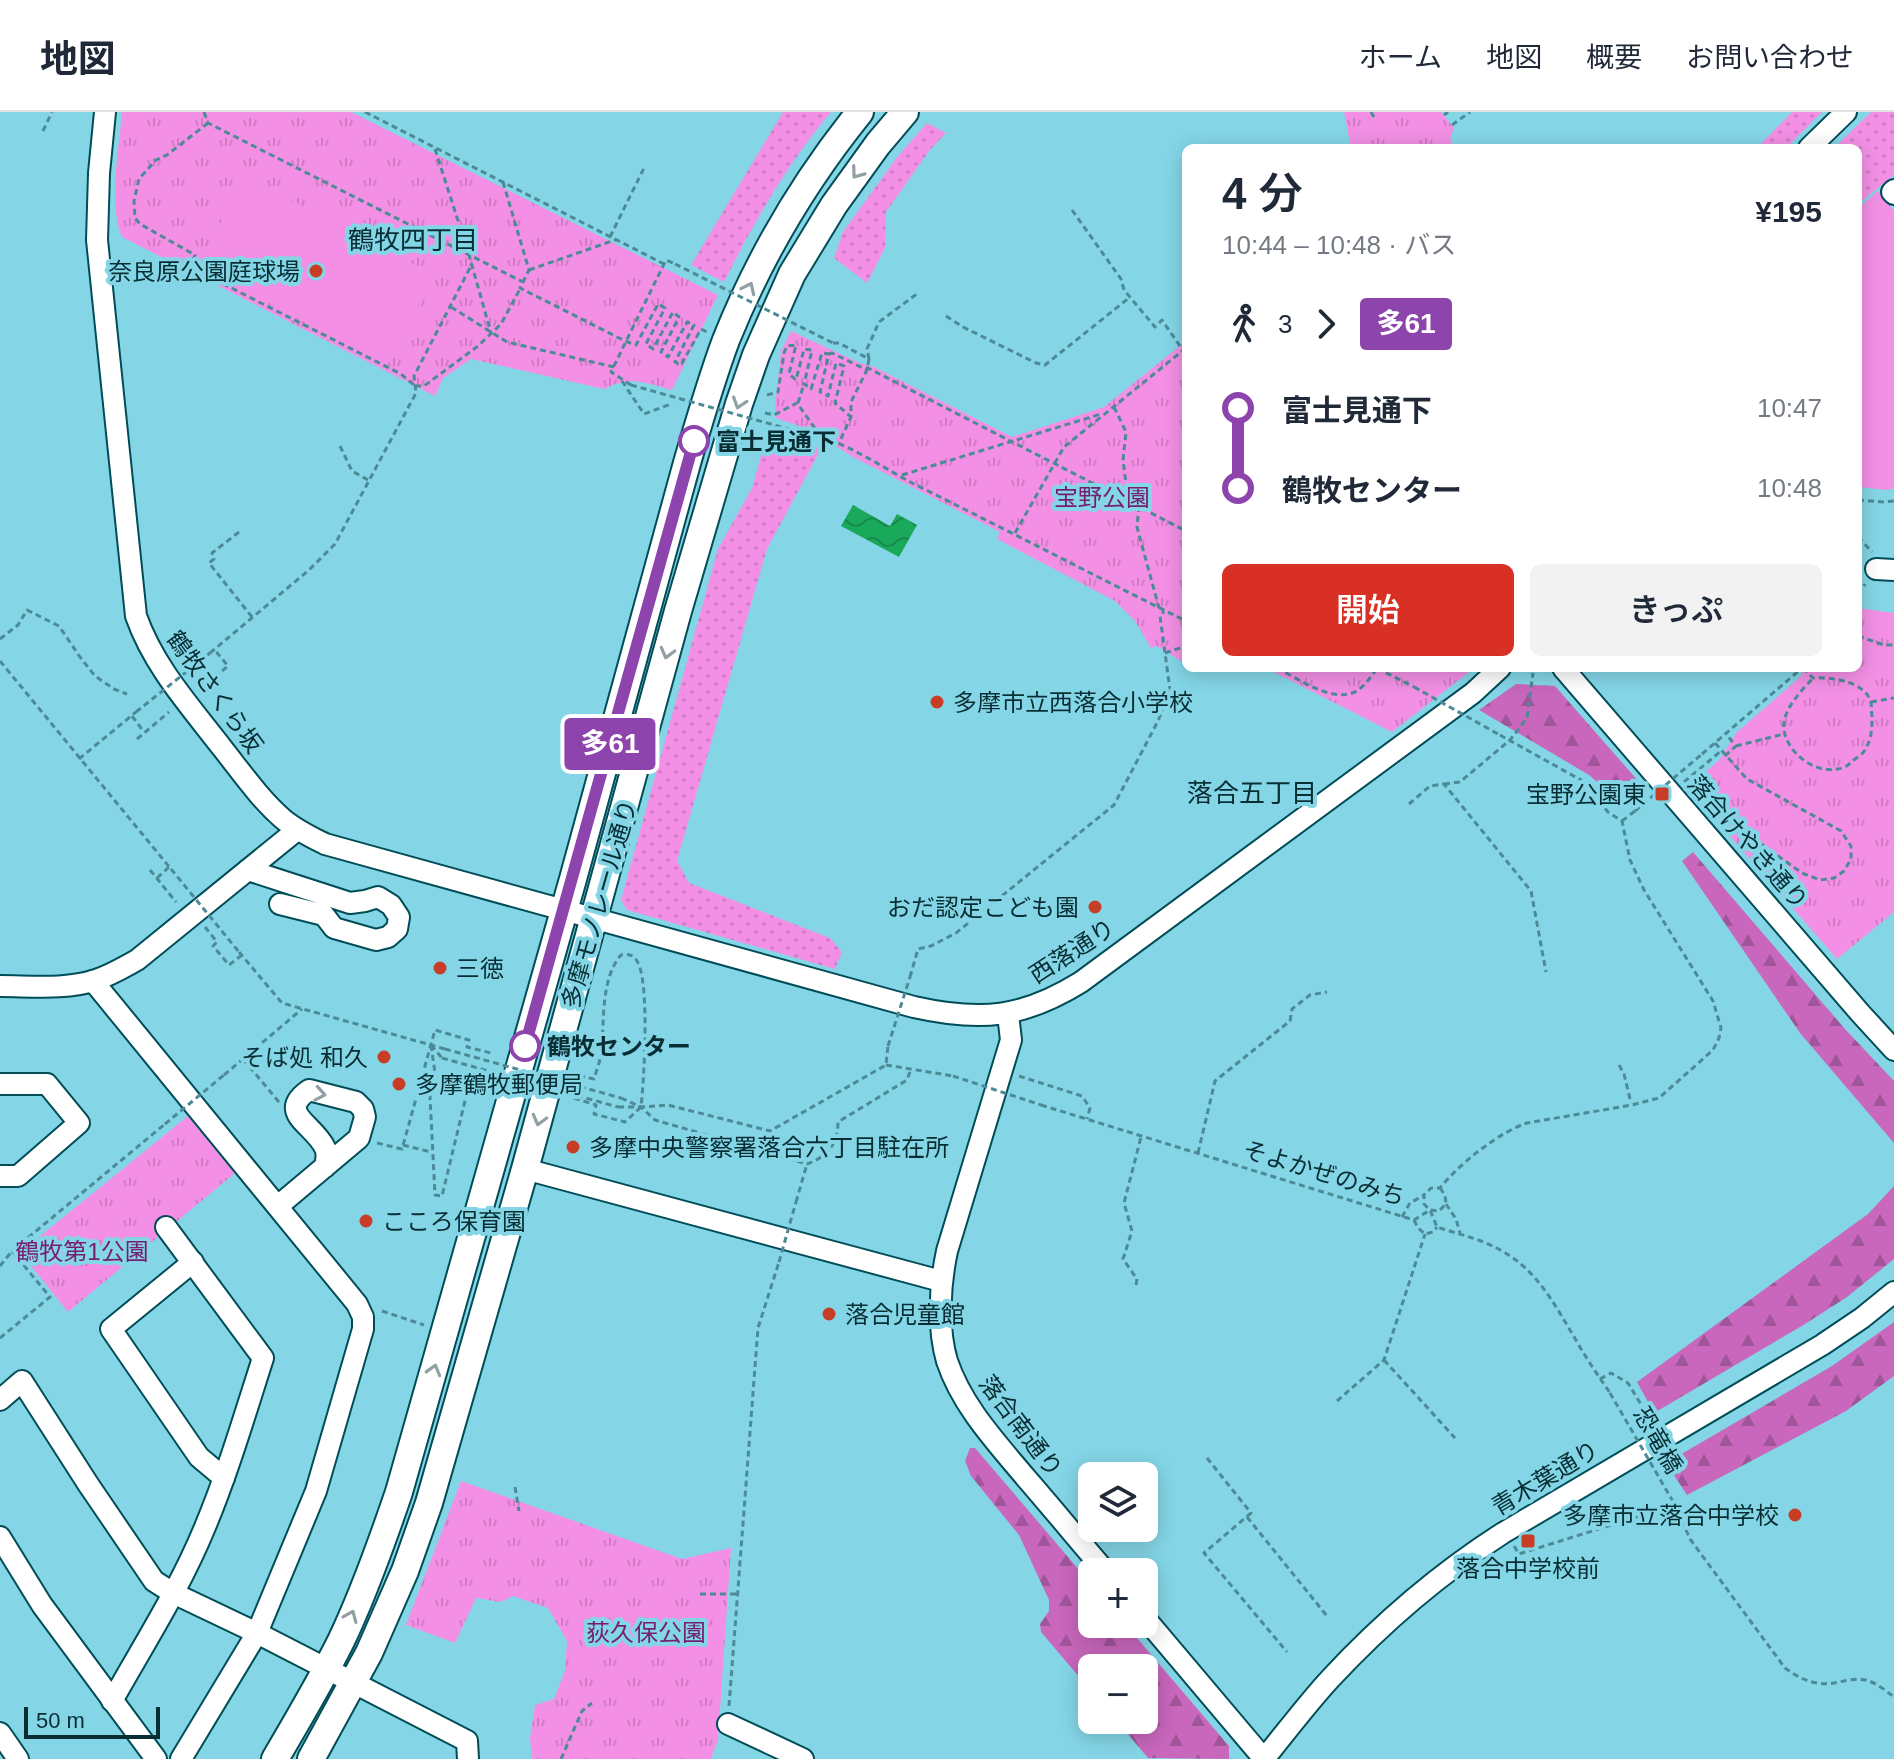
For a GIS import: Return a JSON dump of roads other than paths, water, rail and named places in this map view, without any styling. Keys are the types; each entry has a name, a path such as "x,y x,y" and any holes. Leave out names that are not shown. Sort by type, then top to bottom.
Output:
{"main road":[{"name":"多摩モノレール通り","path":"275,1759 342,1639 376,1559 399,1492 691,450 726,341 763,258 806,186 860,112"},
{"name":"多摩モノレール通り","path":"311,1759 354,1683 405,1571 429,1503 525,1169 678,611 756,355 792,274 834,205 905,112"}],"street":[{"name":"鶴牧さくら坂","path":"105,112 97,240 136,616 144,640 161,669 259,795 297,830 340,849 594,919"},
{"path":"1813,144 1846,112"},
{"name":"西落通り","path":"594,919 924,1009 959,1015 1008,1014 1058,996 1081,982 1473,693 1496,672"},
{"name":"落合けやき通り","path":"1566,672 1894,1050"},
{"path":"0,986 55,987 93,981 137,960 297,830"},
{"path":"248,870 350,903 378,897 391,905 399,917 397,929 388,937 376,940 334,928 324,915 280,904"},
{"path":"93,981 357,1304 363,1317 363,1329 316,1491 257,1633 181,1759"},
{"name":"落合南通り","path":"1008,1014 1011,1040 947,1251 941,1281 941,1323 946,1359 961,1394 983,1427 1094,1558"},
{"path":"0,1084 47,1084 79,1123 18,1176 0,1176"},
{"path":"278,1206 352,1144 365,1117 363,1109 356,1102 309,1090 299,1097 295,1103 296,1111 324,1146 331,1150 352,1144"},
{"path":"324,1146 327,1156 325,1167"},
{"path":"525,1169 941,1281"},
{"path":"112,1701 205,1529 263,1358 166,1227"},
{"path":"193,1262 111,1329 199,1457 224,1478"},
{"name":"青木葉通り","path":"1264,1759 1328,1681 1396,1613 1459,1562 1822,1345 1894,1292"},
{"path":"0,1400 22,1381 154,1581 467,1741 468,1759"},
{"path":"0,1537 42,1605 156,1759"},
{"path":"1158,1634 1264,1759"},
{"path":"728,1724 803,1759"},
{"path":"0,1733 18,1759"}],"water":[{"path":"853,505 890,526 897,514 917,525 899,557 841,526"}],"place":[{"name":"奈良原公園庭球場","path":"316,271"},
{"name":"富士見通下","path":"694,441"},
{"name":"多摩市立西落合小学校","path":"937,702"},
{"name":"宝野公園東","path":"1662,794"},
{"name":"おだ認定こども園","path":"1095,907"},
{"name":"三徳","path":"440,968"},
{"name":"鶴牧センター","path":"525,1046"},
{"name":"そば処 和久","path":"384,1057"},
{"name":"多摩鶴牧郵便局","path":"399,1084"},
{"name":"多摩中央警察署落合六丁目駐在所","path":"573,1147"},
{"name":"こころ保育園","path":"366,1221"},
{"name":"落合児童館","path":"829,1314"},
{"name":"多摩市立落合中学校","path":"1795,1515"},
{"name":"落合中学校前","path":"1528,1541"}],"district":[{"name":"鶴牧四丁目","path":"413,240"},
{"name":"落合五丁目","path":"1252,793"}],"park label":[{"name":"宝野公園","path":"1102,497"},
{"name":"鶴牧第1公園","path":"82,1251"},
{"name":"荻久保公園","path":"646,1632"}]}
